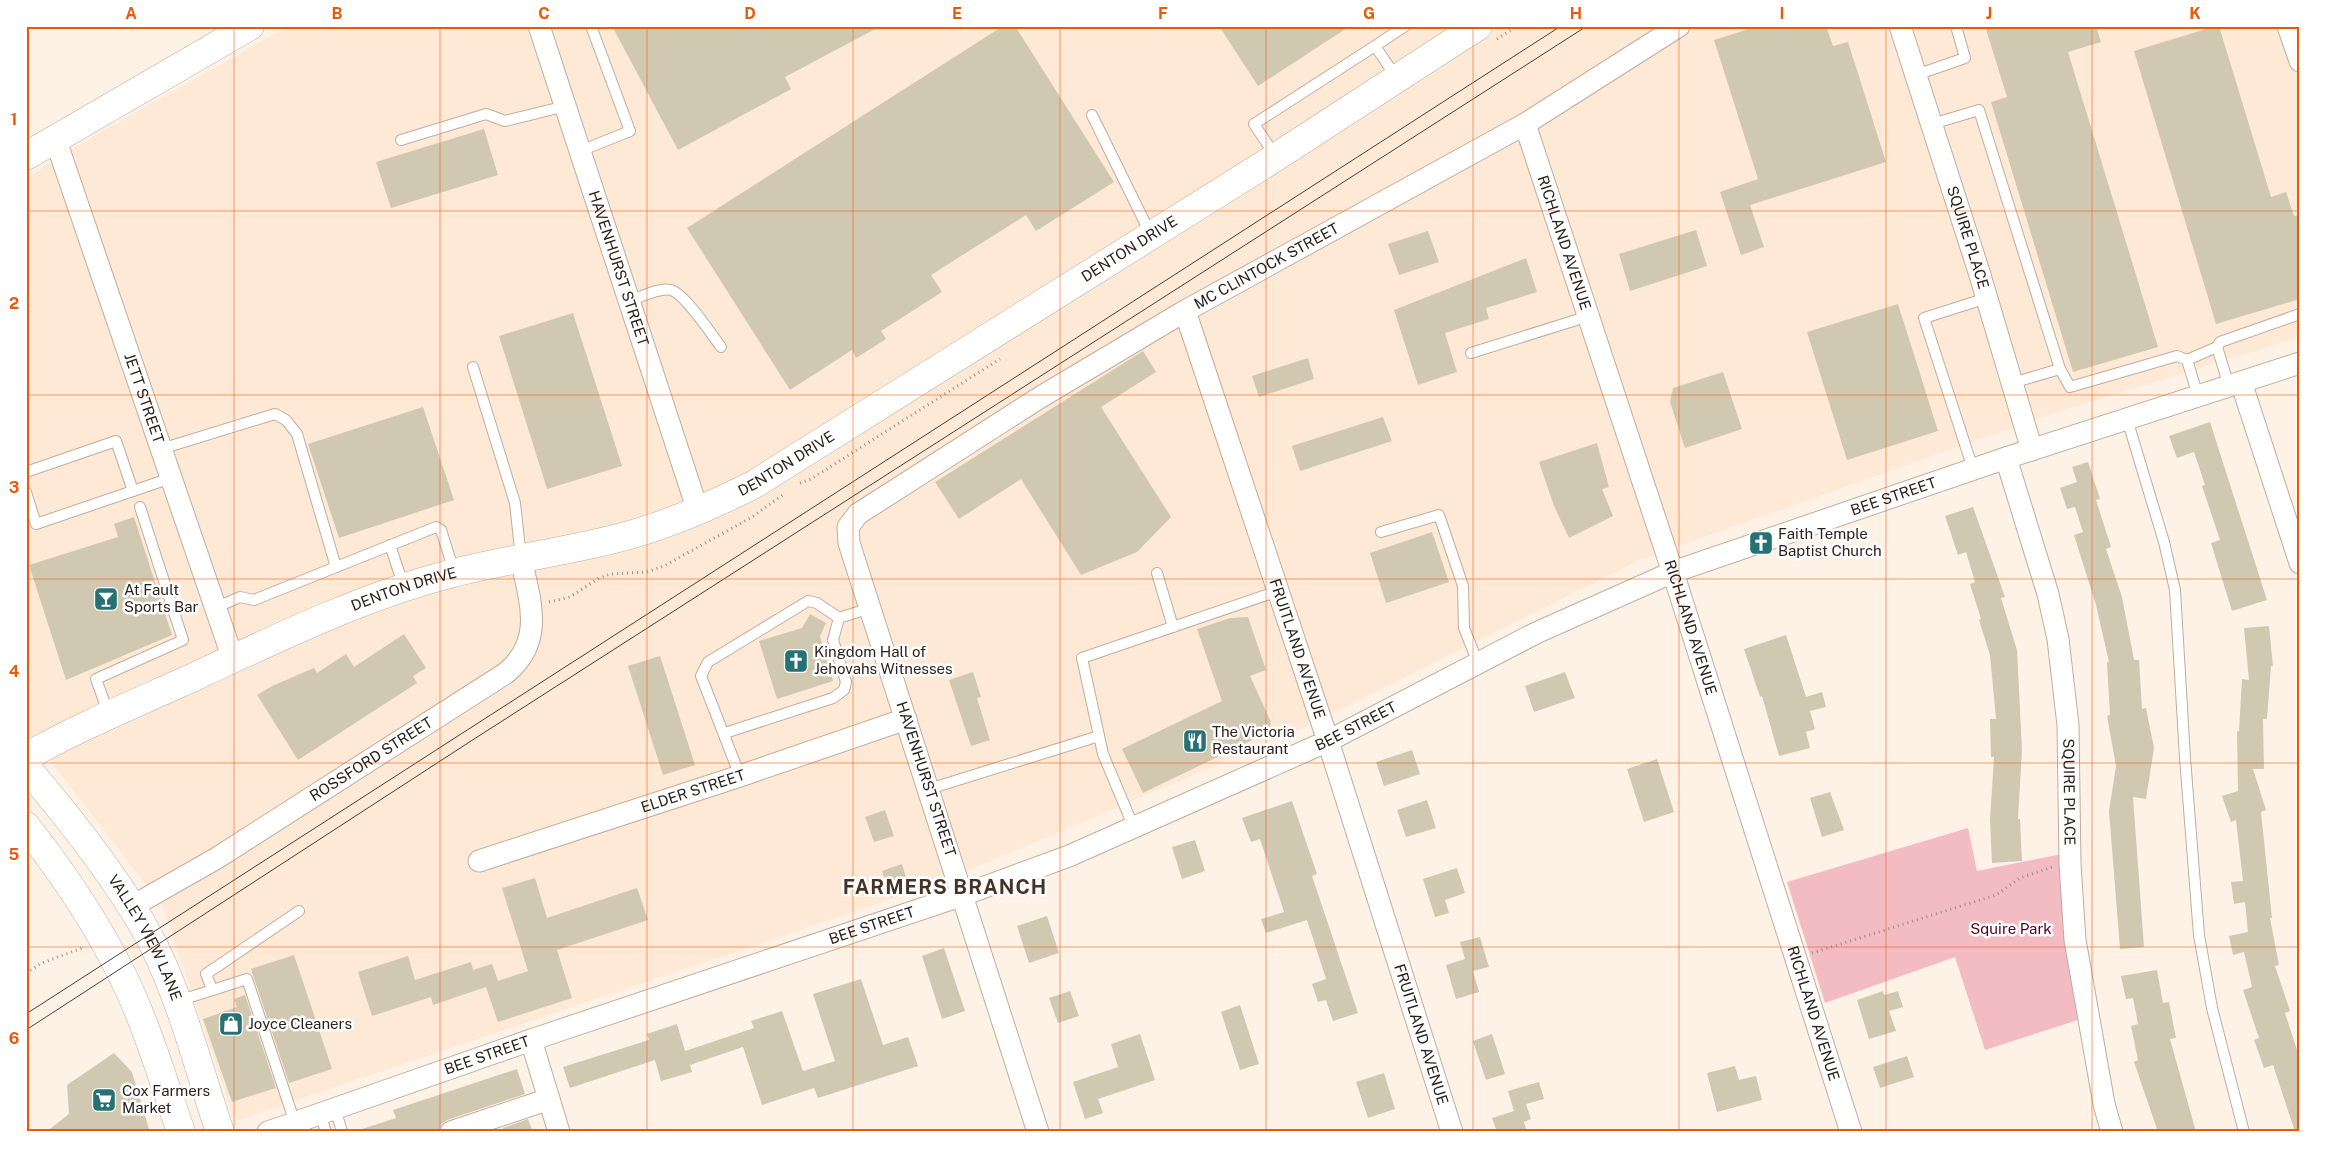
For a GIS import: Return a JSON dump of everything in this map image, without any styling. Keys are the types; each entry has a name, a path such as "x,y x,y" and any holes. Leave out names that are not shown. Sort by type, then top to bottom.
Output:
{"street":[{"path":"26,156 250,26"},
{"name":"HAVENHURST STREET","path":"539,26 698,511"},
{"name":"DENTON DRIVE","path":"26,757 57,740 233,659 323,619 404,588 455,573 627,536 698,511 753,485 1151,234 1276,158 1478,26"},
{"name":"MC CLINTOCK STREET","path":"858,514 1039,398 1185,311 1525,124 1679,26"},
{"name":"SQUIRE PLACE","path":"1900,26 1987,298 2032,450"},
{"path":"2288,26 2300,61"},
{"name":"RICHLAND AVENUE","path":"1525,124 1673,572 1851,1132"},
{"name":"JETT STREET","path":"55,138 233,659"},
{"name":"FRUITLAND AVENUE","path":"1185,311 1328,741 1452,1132"},
{"name":"BEE STREET","path":"268,1132 295,1122 327,1118 531,1040 963,895 1069,856 1328,741 1536,634 1673,572 2006,458 2300,363"},
{"path":"2235,384 2300,563"},
{"name":"SQUIRE PLACE","path":"2006,458 2048,594 2058,639 2068,725 2070,864 2076,940 2082,987 2104,1104 2112,1132"},
{"name":"HAVENHURST STREET","path":"858,514 848,527 848,543 929,789 1038,1132"},
{"name":"ROSSFORD STREET","path":"131,908 217,858 519,663 528,647 533,625 521,559"},
{"name":"ELDER STREET","path":"479,860 740,776 906,718"},
{"name":"VALLEY VIEW LANE","path":"26,767 91,849 131,908 154,947 177,1001 220,1132"},
{"path":"26,826 71,887 114,958 145,1027 180,1132"},
{"path":"531,1040 560,1132"},
{"path":"451,1132 484,1127 550,1099"}],"lane":[{"path":"580,151 630,131 591,26"},
{"path":"1276,158 1254,124 1405,26"},
{"path":"1916,75 1965,58 1956,26"},
{"path":"1375,46 1397,78"},
{"path":"401,140 486,114 505,121 566,106"},
{"path":"1932,124 1979,110 2060,370 2070,387 2177,356 2187,360 2217,347 2220,342 2300,314"},
{"path":"1092,115 1151,234"},
{"path":"629,301 670,290 678,294 721,347"},
{"path":"1973,469 1924,318 1987,298"},
{"path":"1471,353 1589,316"},
{"path":"2217,347 2235,384"},
{"path":"2187,360 2198,396"},
{"path":"473,367 515,503 521,559"},
{"path":"2012,383 2060,370"},
{"path":"161,449 275,414 286,420 296,434 336,567"},
{"path":"2127,419 2164,542 2175,590 2184,758 2199,935 2212,1008 2244,1132"},
{"path":"26,472 116,441 133,491"},
{"path":"26,492 36,524 171,478"},
{"path":"110,716 96,679 183,640 140,507"},
{"path":"1381,532 1439,515 1463,586 1464,628 1478,663"},
{"path":"215,608 240,597 254,600 436,527 441,530 455,573"},
{"path":"390,545 404,588"},
{"path":"1157,573 1173,627"},
{"path":"1134,828 1103,754 1082,658 1278,591"},
{"path":"740,776 701,676 708,662 808,600 817,603 839,618"},
{"path":"839,618 870,608"},
{"path":"724,733 833,698 844,690 846,682 833,640 839,618"},
{"path":"929,789 1099,736"},
{"path":"212,989 206,974 299,910"},
{"path":"177,1001 247,979 295,1122"},
{"path":"327,1118 342,1132"}],"path":[{"path":"1797,958 1996,895 2020,878 2050,867 2070,864"},
{"path":"26,973 48,960 89,946"}],"shaded area":[{"path":"288,26 2300,26 2300,337 2048,415 1642,559 1295,732 936,884 235,1121 163,907 26,729 26,178 87,140"}],"green space":[{"name":"Squire Park","path":"1968,828 1977,871 2067,853 2081,1019 1985,1050 1955,957 1825,1003 1787,882"}],"building":[{"path":"612,26 881,26 785,77 791,89 678,150"},
{"path":"1003,26 1015,26 1114,182 1036,231 1026,215 931,275 942,292 881,331 886,339 856,358 852,350 790,390 687,228"},
{"path":"1219,26 1350,26 1258,86"},
{"path":"1758,26 1826,26 1833,46 1848,42 1886,162 1750,205 1764,247 1741,255 1720,192 1758,179 1714,40"},
{"path":"1985,26 2096,26 2101,42 2068,52 2158,347 2073,372 1991,102 2007,97"},
{"path":"2219,26 2271,197 2286,192 2294,216 2300,215 2300,299 2216,324 2134,51"},
{"path":"484,129 498,175 391,208 376,162"},
{"path":"1696,230 1707,266 1630,291 1619,254"},
{"path":"1428,231 1439,262 1399,275 1388,244"},
{"path":"1526,258 1537,292 1486,308 1489,319 1445,333 1457,372 1418,385 1394,310"},
{"path":"1898,304 1938,431 1847,460 1807,332"},
{"path":"573,313 622,466 547,489 499,336"},
{"path":"1143,351 1156,372 1101,407 1171,517 1137,552 1081,575 1021,479 959,519 935,482"},
{"path":"1308,358 1314,379 1259,397 1252,376"},
{"path":"1723,372 1742,429 1685,448 1670,402 1673,388"},
{"path":"423,407 454,500 339,538 308,444"},
{"path":"1383,417 1392,441 1300,471 1292,446"},
{"path":"2210,422 2267,600 2232,611 2211,543 2220,540 2202,486 2205,485 2194,452 2177,458 2169,436"},
{"path":"1597,443 1609,487 1602,489 1613,516 1569,538 1554,506 1539,462"},
{"path":"2088,462 2100,499 2096,500 2111,547 2106,549 2122,597 2134,660 2139,660 2142,709 2146,708 2154,748 2146,799 2133,797 2144,947 2120,949 2109,811 2116,766 2107,716 2110,715 2107,662 2109,662 2096,605 2074,535 2083,532 2075,507 2067,509 2060,488 2077,482 2072,467"},
{"path":"1973,507 2005,597 2001,598 2017,650 2022,750 2018,819 2020,819 2022,861 1992,863 1990,820 1994,757 1991,757 1990,719 1996,719 1990,655 1970,584 1975,582 1966,552 1958,555 1945,516"},
{"path":"134,517 172,635 66,680 29,565 118,537 114,524"},
{"path":"1432,532 1449,582 1386,603 1370,553"},
{"name":"Kingdom Hall of Jehovahs Witnesses","path":"810,614 826,623 820,636 833,681 777,699 759,641 802,628"},
{"name":"The Victoria Restaurant","path":"1248,617 1266,670 1250,676 1271,722 1267,733 1143,793 1122,749 1222,701 1197,629 1230,618"},
{"path":"2269,626 2273,666 2271,666 2267,719 2263,719 2264,769 2253,769 2266,810 2261,812 2272,918 2270,918 2279,965 2275,966 2290,1011 2285,1013 2300,1059 2300,1132 2295,1132 2273,1065 2264,1068 2254,1040 2259,1038 2243,990 2252,987 2244,952 2233,955 2229,936 2248,932 2245,902 2234,904 2231,882 2243,881 2236,820 2231,822 2222,796 2238,791 2237,731 2239,731 2242,679 2249,680 2244,628"},
{"path":"404,634 426,668 413,676 417,683 298,760 257,695 272,686 314,668 317,673 346,654 354,667"},
{"path":"1786,635 1806,697 1822,692 1826,707 1810,711 1815,729 1806,732 1810,748 1779,756 1762,696 1760,697 1744,649"},
{"path":"660,656 695,765 663,775 628,666"},
{"path":"973,672 981,697 977,698 990,740 971,746 949,680"},
{"path":"1565,672 1575,698 1534,712 1525,686"},
{"path":"1412,750 1420,774 1384,786 1376,762"},
{"path":"1657,759 1674,812 1644,822 1627,769"},
{"path":"1830,792 1844,830 1822,837 1810,798"},
{"path":"1427,800 1436,828 1406,837 1397,810"},
{"path":"1292,801 1317,874 1312,876 1358,1013 1333,1021 1326,1000 1318,1002 1312,984 1326,979 1307,920 1266,933 1261,919 1284,912 1260,839 1251,842 1242,818"},
{"path":"885,810 894,836 874,842 865,817"},
{"path":"1195,840 1205,871 1182,879 1172,847"},
{"path":"902,864 910,890 891,897 882,871"},
{"path":"1457,868 1465,893 1445,900 1449,913 1435,917 1423,879"},
{"path":"535,878 547,918 637,888 648,920 557,950 572,998 498,1022 486,987 433,1005 431,997 372,1016 358,972 408,956 415,980 471,962 473,970 492,964 498,981 528,971 502,888"},
{"path":"1047,916 1059,953 1029,963 1017,926"},
{"path":"1480,937 1489,967 1473,971 1479,992 1456,999 1446,965 1465,959 1460,942"},
{"path":"944,948 965,1011 942,1019 922,956"},
{"path":"294,955 332,1069 289,1083 251,969"},
{"path":"2157,970 2163,1003 2169,1002 2176,1038 2170,1039 2196,1132 2158,1132 2134,1062 2138,1060 2131,1026 2138,1024 2133,998 2126,999 2121,976"},
{"path":"861,979 883,1045 908,1037 918,1066 818,1098 814,1088 762,1105 743,1047 690,1065 692,1072 661,1081 655,1060 570,1088 563,1067 649,1040 647,1034 677,1024 685,1051 754,1028 751,1021 782,1011 803,1071 835,1061 813,994"},
{"path":"1070,991 1079,1016 1058,1023 1049,998"},
{"path":"1883,991 1884,995 1898,991 1903,1007 1889,1011 1896,1031 1869,1039 1857,1000"},
{"path":"245,995 276,1088 232,1102 203,1019 237,1007 234,999"},
{"path":"1240,1005 1259,1064 1240,1070 1221,1012"},
{"path":"1140,1034 1155,1080 1098,1099 1103,1113 1085,1119 1073,1082 1118,1067 1111,1044"},
{"path":"1492,1034 1505,1074 1486,1080 1473,1041"},
{"name":"Cox Farmers Market","path":"114,1053 132,1072 150,1132 46,1132 69,1114 67,1085"},
{"path":"1907,1056 1914,1077 1880,1088 1873,1067"},
{"path":"1735,1066 1739,1080 1756,1076 1762,1100 1717,1112 1707,1073"},
{"path":"517,1069 525,1094 447,1120 441,1124 439,1132 362,1132 362,1129 396,1118 393,1110"},
{"path":"1384,1073 1395,1109 1368,1118 1356,1082"},
{"path":"1539,1082 1544,1099 1526,1104 1531,1119 1524,1122 1527,1132 1497,1132 1492,1118 1514,1111 1508,1091"},
{"path":"528,1119 533,1132 505,1132 503,1128"}],"tram line":[{"path":"26,1014 1561,26"},
{"path":"26,1030 471,741 1587,26"}],"place":[{"name":"Faith Temple Baptist Church","path":"1761,543"},
{"name":"At Fault Sports Bar","path":"106,599"},
{"name":"Kingdom Hall of Jehovahs Witnesses","path":"796,661"},
{"name":"The Victoria Restaurant","path":"1195,741"},
{"name":"Joyce Cleaners","path":"231,1024"},
{"name":"Cox Farmers Market","path":"104,1100"}],"district":[{"name":"FARMERS BRANCH","path":"945,887"}]}
